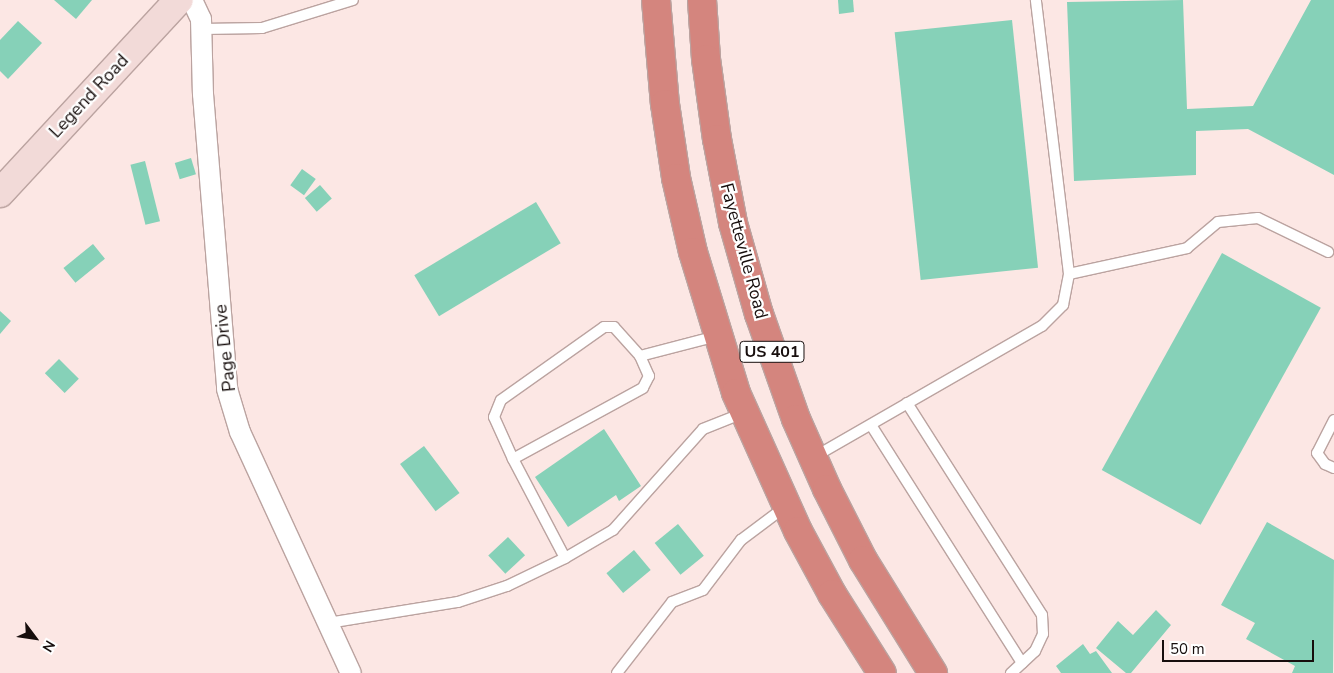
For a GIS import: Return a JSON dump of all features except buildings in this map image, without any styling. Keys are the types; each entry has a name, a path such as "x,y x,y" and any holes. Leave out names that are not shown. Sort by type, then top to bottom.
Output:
{"highway":[{"name":"US 401","path":"656,0 665,104 676,178 718,336 744,412 786,507 832,594 882,673"},
{"name":"Fayetteville Road","path":"702,0 713,112 733,223 759,314 813,458 863,560 933,673"}],"street":[{"name":"Legend Road","path":"0,193 179,0"},
{"name":"Page Drive","path":"192,0 202,19 203,94 227,389 240,432 351,673"}],"lane":[{"path":"202,29 262,28 353,0"},
{"path":"813,458 1042,326 1063,305 1069,274 1036,0"},
{"path":"1069,274 1187,248 1218,222 1258,218 1328,252"},
{"path":"512,459 643,388 648,376 640,356 614,327 604,327 501,400 494,417 512,459 565,558"},
{"path":"640,356 718,336"},
{"path":"906,403 1042,615 1043,634 1035,651 1011,673"},
{"path":"328,623 458,602 507,586 565,558 612,530 703,429 744,412"},
{"path":"1334,420 1317,452 1325,464 1334,468"},
{"path":"870,424 1022,663"},
{"path":"617,673 672,602 703,590 741,540 786,507"}]}
